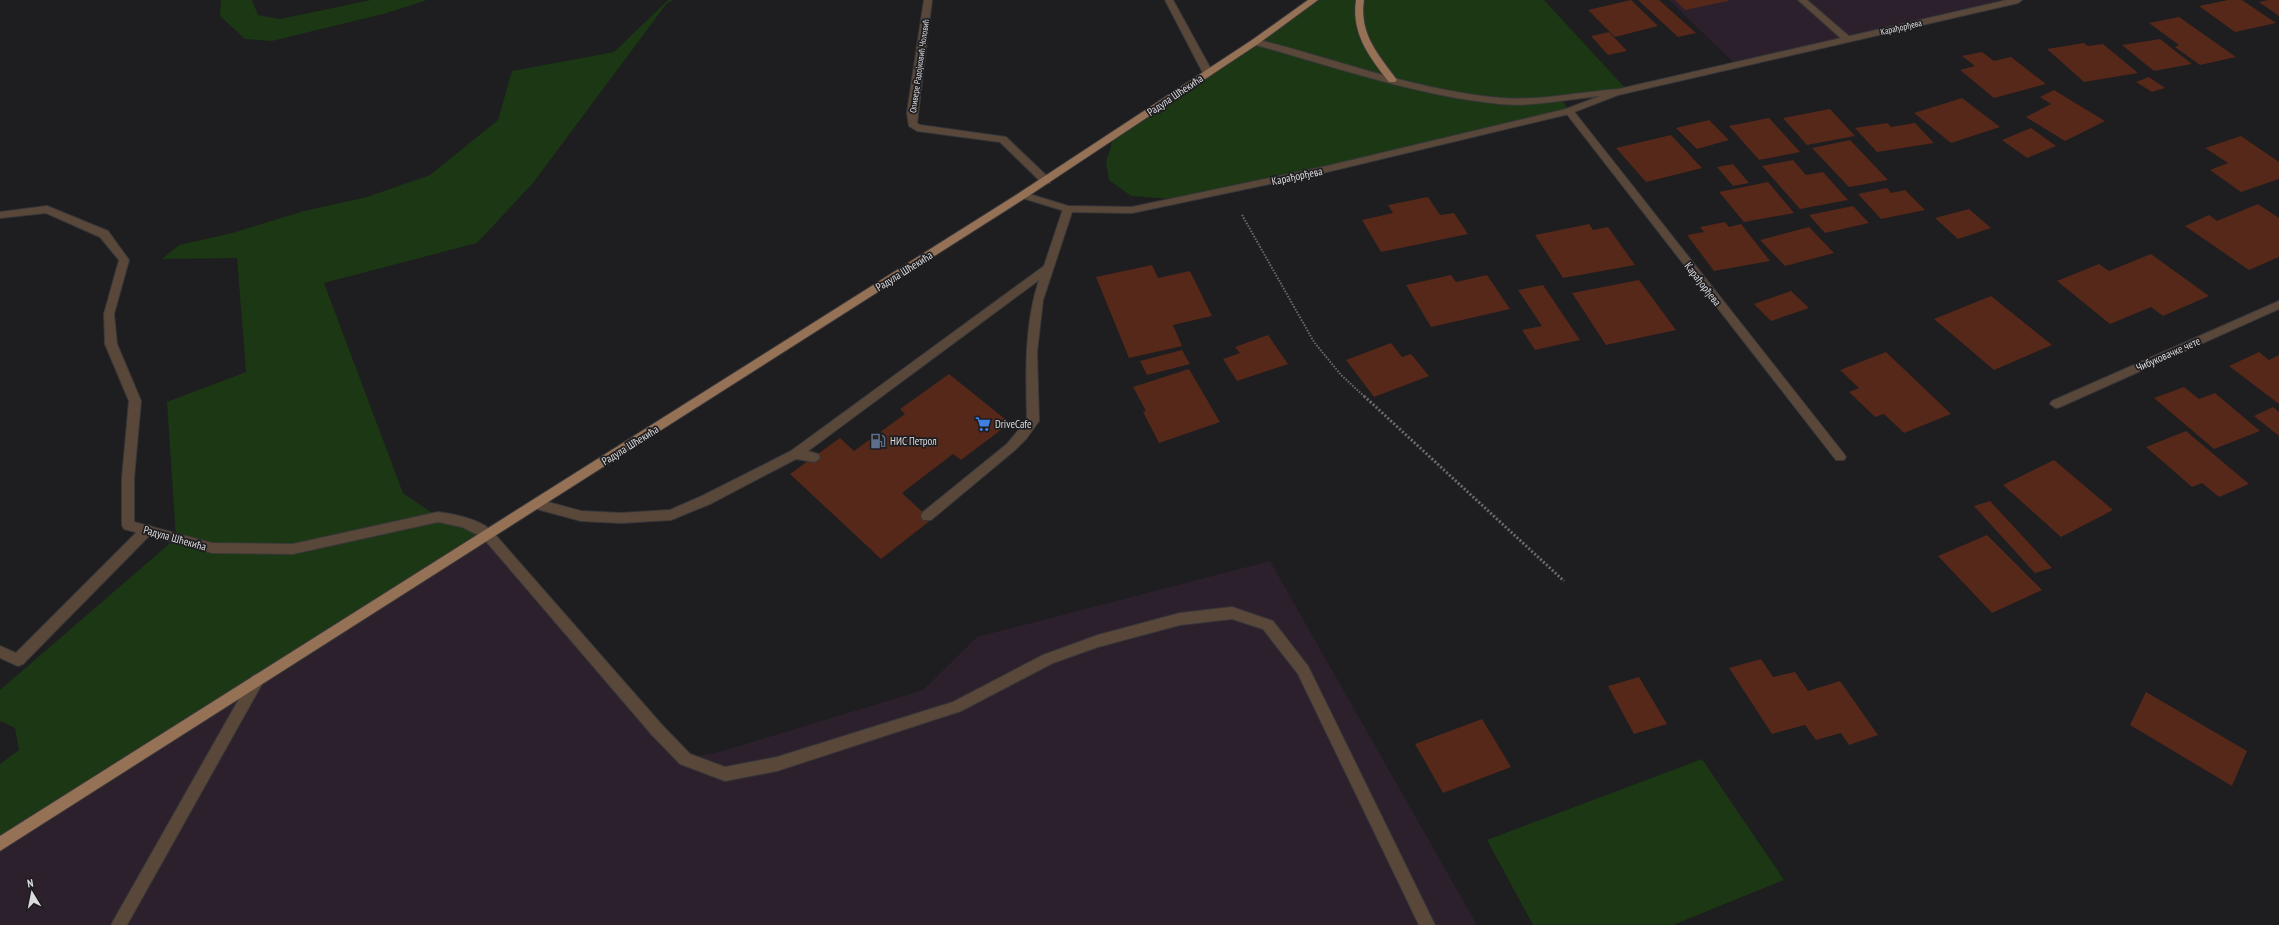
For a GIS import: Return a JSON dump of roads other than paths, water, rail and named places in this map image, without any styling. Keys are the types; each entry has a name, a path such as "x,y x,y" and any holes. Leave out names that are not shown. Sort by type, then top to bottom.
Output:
{"main road":[{"name":"Радула Шћекића","path":"0,844 1046,181 1255,42 1314,0"},
{"path":"1360,0 1357,15 1360,29 1374,56 1392,80"}],"street":[{"name":"Оливере Радојковић Чоловић","path":"928,0 914,91 912,124 917,128 1003,139 1046,181"},
{"path":"1169,0 1208,73"},
{"path":"1802,0 1847,39"},
{"name":"Карађорђева","path":"1023,195 1068,209 1132,210 1228,192 1568,111 1619,92 2018,0"},
{"name":"Карађорђева","path":"1255,42 1445,93 1501,101 1546,101 1580,95 1619,92"},
{"name":"Карађорђева","path":"1568,111 1840,457"},
{"name":"Радула Шћекића","path":"0,215 47,209 104,234 124,260 109,314 111,344 135,401 128,478 128,525 212,548 234,549 293,549 438,517 461,520 474,525 488,535"},
{"path":"927,516 1011,447 1022,436 1033,421 1031,352 1038,300 1068,209"},
{"path":"537,504 581,516 621,518 671,515 706,500 795,454 1047,269"},
{"name":"Чибуковачке чете","path":"2056,404 2279,305"},
{"path":"795,454 814,457"},
{"path":"0,652 18,660 147,530"},
{"path":"488,535 528,579 657,730 685,759 725,774 777,764 956,707 1048,659 1098,641 1180,619 1232,613 1268,625 1303,670 1427,925"},
{"path":"119,925 257,680"}],"place":[{"name":"DriveCafe","path":"983,424"},
{"name":"НИС Петрол","path":"878,441"}]}
